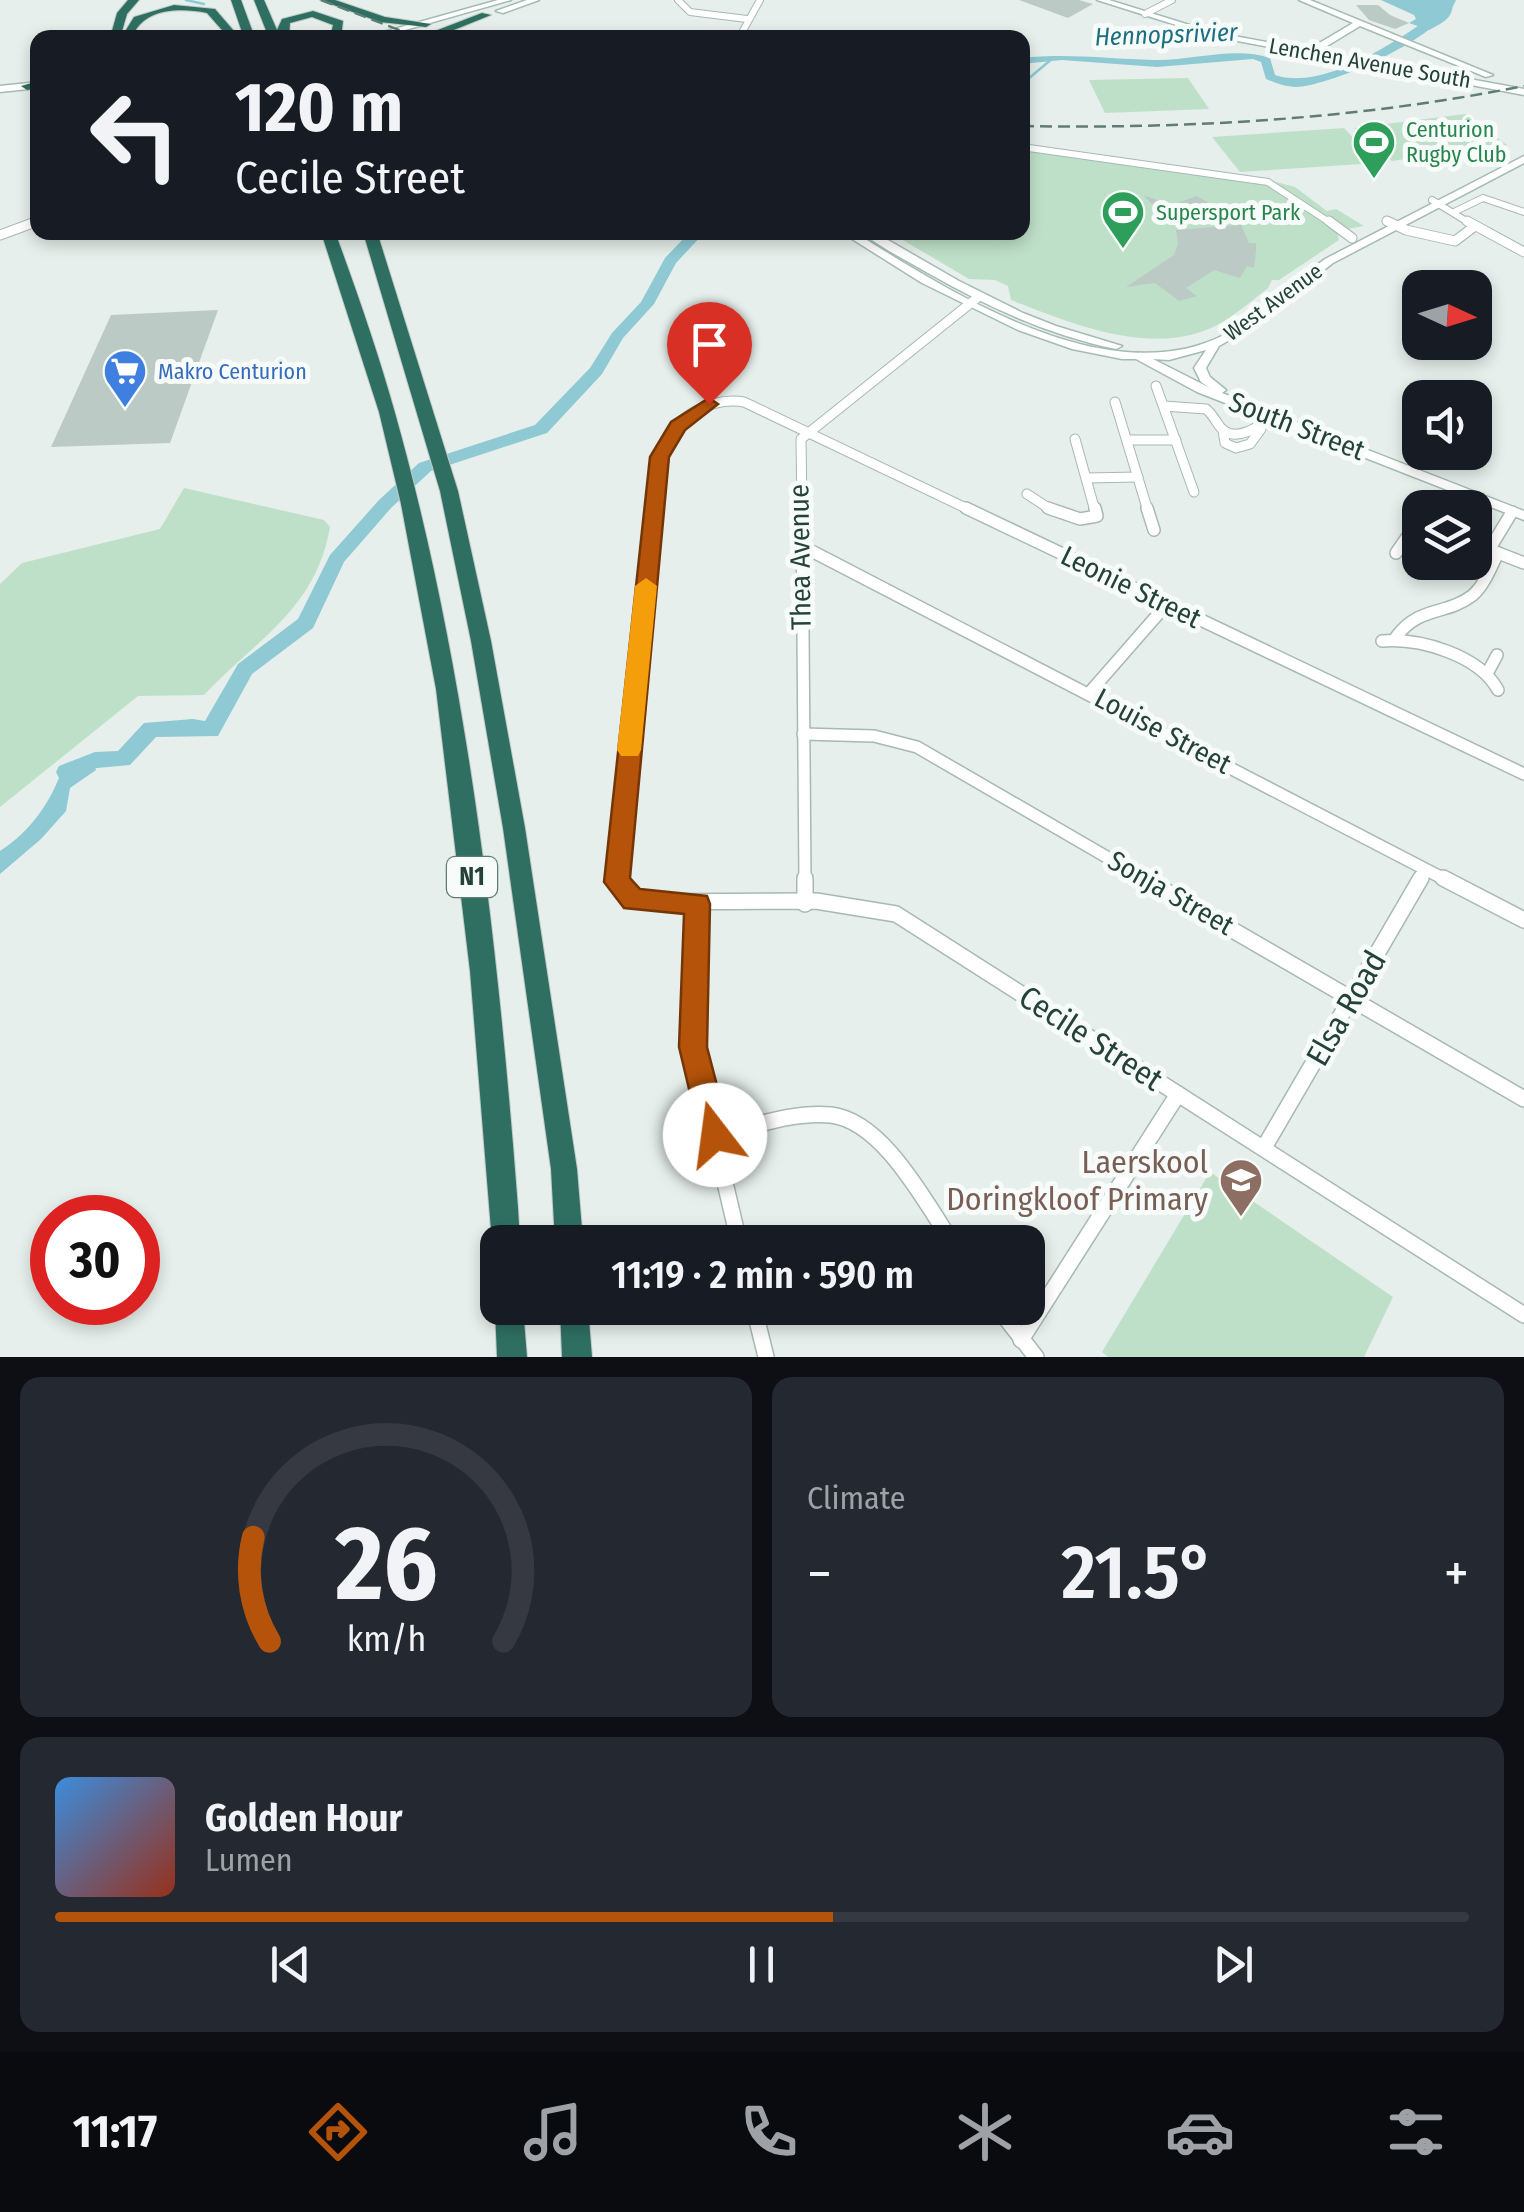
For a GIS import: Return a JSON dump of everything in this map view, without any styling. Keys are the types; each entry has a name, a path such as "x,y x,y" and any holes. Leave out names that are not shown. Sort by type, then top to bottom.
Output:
{"highway":[{"path":"116,30 134,0"},
{"path":"219,0 232,30"},
{"path":"236,0 247,30"},
{"path":"259,0 271,30"},
{"path":"325,0 386,30"},
{"path":"128,30 138,18 179,8 211,11 229,30"},
{"path":"283,30 283,23 313,14 339,23 337,30"},
{"path":"428,30 486,15"},
{"name":"N1","path":"331,240 364,327 413,514 440,649 468,838 504,1225"},
{"name":"N1","path":"358,240 395,319 449,491 514,828 564,1169 568,1225"},
{"path":"372,240 395,319"},
{"path":"510,1325 512,1357"},
{"path":"575,1325 577,1357"}],"street":[{"path":"427,30 507,0"},
{"path":"433,30 534,0"},
{"path":"678,0 690,12 747,19"},
{"path":"742,30 760,0"},
{"name":"Lenchen Avenue South","path":"1100,0 1212,34 1524,88"},
{"path":"1145,14 1172,0"},
{"path":"1302,0 1524,88"},
{"path":"1326,9 1342,16 1350,28"},
{"path":"1276,46 1318,47 1360,22"},
{"path":"0,89 30,87"},
{"path":"0,99 30,89"},
{"path":"1030,148 1272,183 1352,238"},
{"name":"West Avenue","path":"1435,202 1524,148"},
{"name":"West Avenue","path":"1136,352 1215,336 1352,238 1524,159"},
{"path":"1456,211 1484,198 1524,212"},
{"path":"1435,202 1456,211 1494,242 1522,250"},
{"path":"0,227 30,220"},
{"path":"0,236 30,222"},
{"path":"1390,222 1455,240 1462,239 1475,226"},
{"name":"West Avenue","path":"861,240 975,300 1136,352 1186,354 1220,341 1327,262 1390,222"},
{"name":"West Avenue","path":"879,240 975,300"},
{"path":"806,431 975,300"},
{"path":"1220,341 1203,358 1201,374 1210,384 1256,410"},
{"name":"South Street","path":"1136,352 1173,376 1256,410 1264,423 1518,514"},
{"path":"1156,386 1194,492"},
{"name":"Leonie Street","path":"620,888 617,872 660,457 678,426 716,400 738,400 806,431 1524,774"},
{"path":"1114,402 1154,530"},
{"path":"1164,406 1202,406 1214,412 1225,444 1241,448 1250,444 1264,423"},
{"path":"824,418 824,440"},
{"path":"1222,428 1264,423"},
{"name":"Thea Avenue","path":"806,431 799,456 806,904"},
{"path":"1027,494 1060,514 1089,521 1097,516 1075,439"},
{"path":"1127,440 1176,440"},
{"path":"1087,478 1138,477"},
{"path":"1396,637 1421,612 1475,592 1518,514"},
{"path":"1396,553 1402,544"},
{"name":"Louise Street","path":"800,545 1524,920"},
{"path":"1494,552 1524,563"},
{"path":"1090,692 1168,604"},
{"path":"1382,641 1396,637 1412,639 1488,672 1498,690"},
{"path":"1488,672 1497,655"},
{"name":"Sonja Street","path":"803,734 874,736 918,747 1524,1099"},
{"name":"Elsa Road","path":"1265,1146 1426,870"},
{"name":"Cecile Street","path":"620,888 640,901 876,908 916,924 1524,1315"},
{"path":"697,904 693,1047 735,1225"},
{"path":"1021,1340 1178,1094"},
{"path":"715,1135 816,1116 848,1118 877,1138 940,1225"},
{"path":"758,1325 766,1357"},
{"path":"1010,1325 1036,1357"}],"green space":[{"path":"1188,78 1209,109 1105,113 1089,80"},
{"path":"1465,114 1507,145 1392,161 1354,128"},
{"path":"1344,128 1377,163 1240,172 1212,137"},
{"name":"Supersport Park","path":"1030,147 1276,182 1295,187 1327,211 1336,209 1364,226 1337,231 1339,240 1279,280 1272,280 1268,288 1230,317 1199,333 1172,338 1145,338 1089,328 1011,300 1008,286 995,280 969,279 903,240 1030,240"},
{"path":"184,488 324,520 330,527 312,580 282,621 204,695 138,696 0,807 0,584 22,563 160,529"},
{"path":"1210,1172 1393,1297 1364,1357 1108,1357 1102,1352"}],"water":[{"path":"1381,0 1453,0 1447,19 1429,30 1409,23 1416,19 1414,15"},
{"path":"90,758 96,770 70,788 66,811 0,874 0,851 39,814 63,766"}],"building":[{"path":"1019,0 1079,0 1093,4 1068,18"},
{"path":"1356,5 1378,5 1409,23 1395,29 1369,20"},
{"path":"1143,195 1171,205 1197,196 1220,210 1169,222"},
{"path":"1241,225 1249,243 1256,243 1256,251 1254,268 1247,266 1240,278 1214,270 1186,288 1197,296 1179,301 1155,283 1126,287 1174,255 1178,244 1176,230"},
{"name":"Makro Centurion","path":"218,310 170,443 51,447 111,315"}],"waterway":[{"path":"186,0 204,4"},
{"name":"Hennopsrivier","path":"1030,60 1062,57 1157,64 1254,56 1266,60 1270,77 1292,84 1309,82 1350,68 1415,33 1447,11 1451,0"},
{"path":"1030,77 1053,58"},
{"name":"Hennopsrivier","path":"67,772 95,760 123,759 151,729 211,730 245,669 306,623 336,559 385,504 425,467 541,429 596,371 617,336 647,304 670,261 690,240"}],"railway":[{"path":"321,0 399,30"},
{"path":"1030,126 1274,120 1399,107 1524,86"}],"slow traffic":[{"path":"629,750 646,586"}],"place":[{"name":"Centurion Rugby Club","path":"1374,180"},
{"name":"Supersport Park","path":"1123,250"},
{"name":"Makro Centurion","path":"125,409"},
{"name":"Laerskool Doringkloof Primary","path":"1241,1218"}],"route":[{"path":"709,404 678,426 660,457 617,882 634,900 697,904 693,1047 715,1135"}]}
